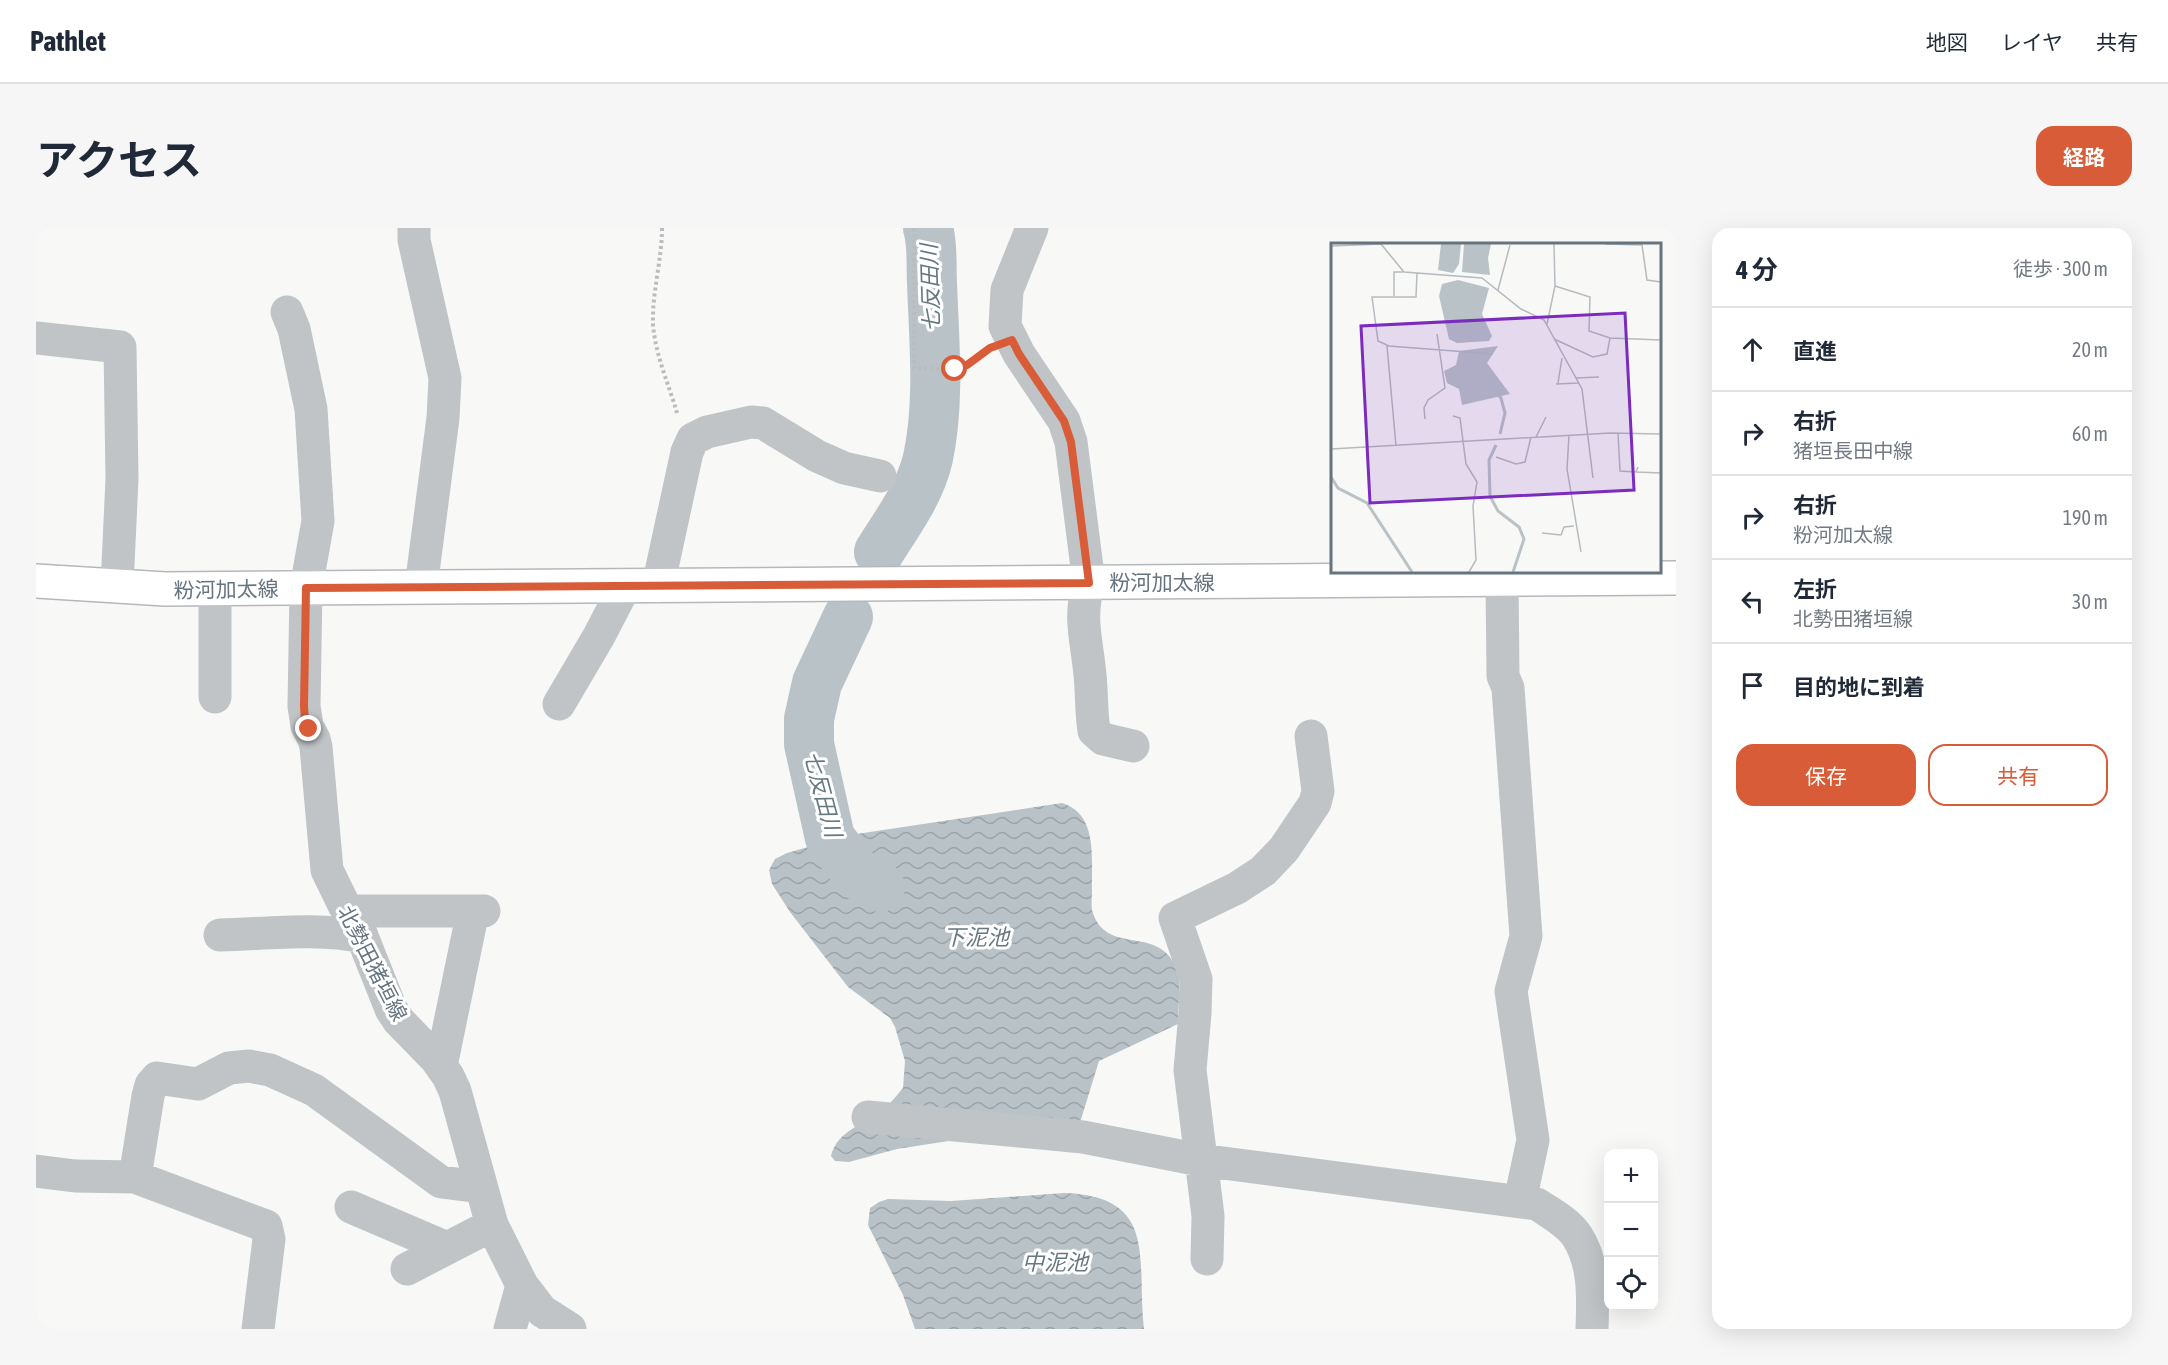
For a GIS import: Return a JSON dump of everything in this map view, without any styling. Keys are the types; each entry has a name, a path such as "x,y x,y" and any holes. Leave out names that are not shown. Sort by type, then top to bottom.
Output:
{"main road":[{"name":"粉河加太線","path":"36,581 165,590 1676,578"}],"street":[{"path":"414,228 414,240 445,378 443,418 421,587"},
{"path":"1032,228 1007,290 1005,326 1019,354 1064,421 1071,442 1089,583 1084,598 1083,615 1094,731 1103,739 1133,746"},
{"name":"北勢田猪垣線","path":"287,312 294,329 311,409 318,521 306,588 305,721 316,747 327,870 355,924 395,1015 441,1066 455,1091 492,1225 522,1285 542,1311 570,1329"},
{"path":"36,338 120,348 122,479 117,586"},
{"path":"658,586 687,452 693,439 706,432 751,422 763,423 817,456 844,468 880,476"},
{"path":"1502,579 1503,676 1508,688 1526,936 1511,991 1533,1140 1520,1201"},
{"path":"559,704 625,586"},
{"path":"215,589 215,697"},
{"path":"1207,1259 1209,1216 1190,1071 1196,979 1175,918 1246,882 1263,871 1284,849 1315,803 1318,791 1311,736"},
{"path":"220,935 321,933 355,924 478,911 441,1066"},
{"path":"135,1177 148,1096 156,1078 198,1084 228,1068 249,1066 270,1070 314,1090 441,1182 481,1187"},
{"path":"868,1117 1083,1137 1200,1160 1537,1204 1560,1219 1577,1236 1589,1263 1593,1285 1592,1329"},
{"path":"36,1172 75,1176 135,1177 266,1226 269,1239 258,1329"},
{"path":"351,1207 447,1248"},
{"path":"407,1269 492,1225"},
{"path":"510,1329 522,1285"}],"path":[{"path":"663,228 654,300 654,336 687,452"},
{"path":"914,228 914,368 955,369 967,365 990,348 1012,340"}],"water":[{"name":"下泥池","path":"1062,803 1074,809 1082,817 1087,828 1092,853 1092,910 1098,923 1106,932 1161,949 1177,968 1179,975 1178,1024 1099,1061 1074,1142 955,1140 897,1149 849,1162 835,1161 831,1156 839,1140 886,1107 903,1088 905,1061 890,1018 848,987 790,912 772,884 769,870 775,859 787,853 850,835"},
{"name":"中泥池","path":"1064,1193 1095,1197 1116,1206 1129,1219 1137,1237 1140,1257 1144,1329 915,1329 903,1295 868,1225 870,1208 888,1199 951,1201"}],"waterway":[{"name":"七反田川","path":"879,552 920,483 932,437 935,371 931,248 928,228"},
{"name":"七反田川","path":"848,617 817,683 809,719 809,744 830,838 858,875 880,887"}],"route":[{"path":"309,729 305,721 304,706 306,588 1089,583 1071,442 1064,421 1012,340 990,348 967,365 955,369"}]}
